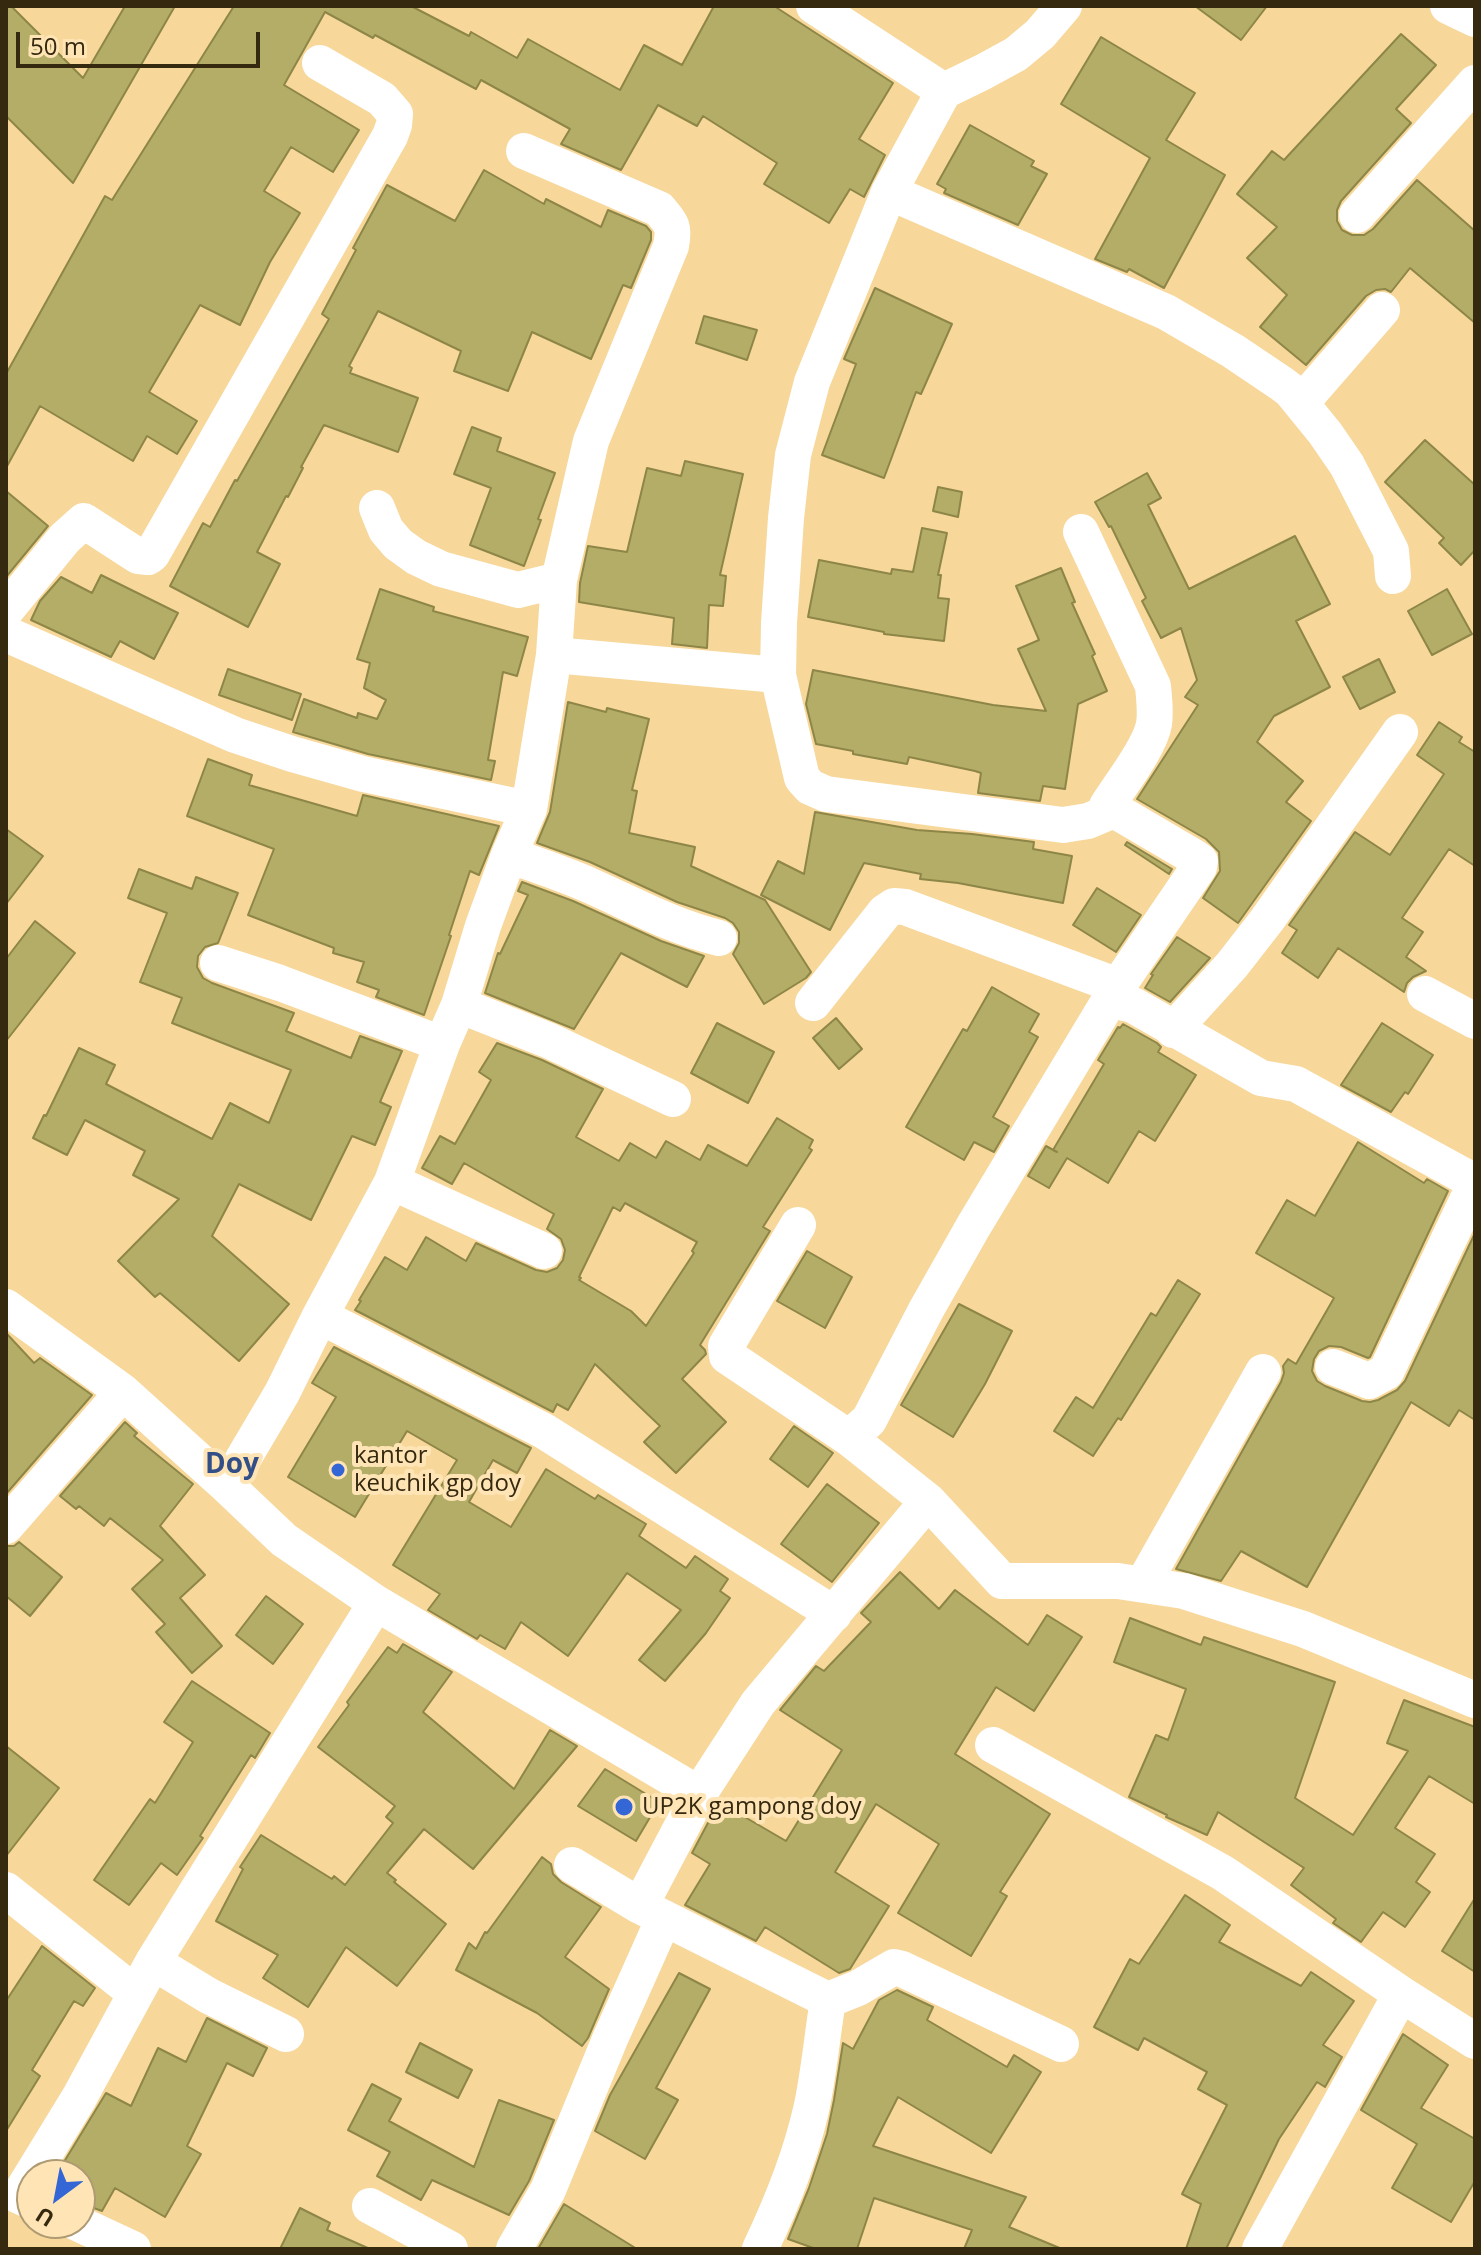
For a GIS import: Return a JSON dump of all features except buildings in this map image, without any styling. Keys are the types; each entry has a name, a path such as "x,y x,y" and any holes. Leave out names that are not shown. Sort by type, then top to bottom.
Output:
{"street":[{"path":"814,6 944,91"},
{"path":"1064,6 1040,34 1016,54 944,91 889,192 812,382 793,455 786,518 778,675 802,778 810,787 826,794 1063,825 1088,821 1114,810"},
{"path":"1448,6 1475,19"},
{"path":"6,610 65,538 84,521 138,556 148,557 152,554 394,125 395,114 382,99 320,63"},
{"path":"1357,215 1475,83"},
{"path":"227,1486 282,1393 392,1182 459,1005 509,855 529,809 557,634 559,580 591,441 674,233 672,225 659,209 524,151"},
{"path":"889,192 1166,312 1282,384 1325,433 1362,493 1391,551 1393,576"},
{"path":"1301,403 1382,310"},
{"path":"377,508 386,530 398,544 441,569 518,590 559,580"},
{"path":"849,1438 869,1420 926,1310 1118,986 1199,867 1200,861 1107,806 1150,737 1155,702 1153,686 1081,532"},
{"path":"6,634 235,735 363,774 529,809"},
{"path":"554,655 778,675"},
{"path":"1173,1030 1232,965 1258,931 1400,732"},
{"path":"509,855 589,885 661,920 719,938"},
{"path":"813,1003 885,912 894,906 905,907 1118,986"},
{"path":"218,963 442,1044"},
{"path":"1118,986 1124,1003 1133,1005 1261,1078 1296,1084 1475,1183 1386,1372 1369,1381 1333,1367"},
{"path":"1425,994 1475,1021"},
{"path":"459,1005 550,1041 673,1099"},
{"path":"392,1182 544,1251"},
{"path":"798,1225 726,1346 727,1356 849,1438 928,1501 1002,1581 1118,1581 1184,1591 1303,1629 1475,1700"},
{"path":"6,1307 123,1392 284,1540 376,1603 699,1794"},
{"path":"320,1316 544,1431 834,1614"},
{"path":"1143,1584 1263,1372"},
{"path":"6,1526 123,1392"},
{"path":"514,2249 548,2190 610,2039 652,1912 699,1794 758,1703 928,1501"},
{"path":"42,2159 79,2098 153,1962 376,1603"},
{"path":"993,1745 1223,1873 1475,2041"},
{"path":"572,1865 652,1912 828,2000 858,1988 894,1967 1061,2044"},
{"path":"6,1890 135,1993"},
{"path":"153,1962 209,1996 286,2034"},
{"path":"1260,2249 1401,1994"},
{"path":"760,2249 797,2159 811,2109 828,2000"},
{"path":"370,2206 450,2249"},
{"path":"96,2232 133,2249"}],"place":[{"name":"kantor keuchik gp doy","path":"338,1470"},
{"name":"UP2K gampong doy","path":"624,1807"}],"district":[{"name":"Doy","path":"232,1465"}]}
